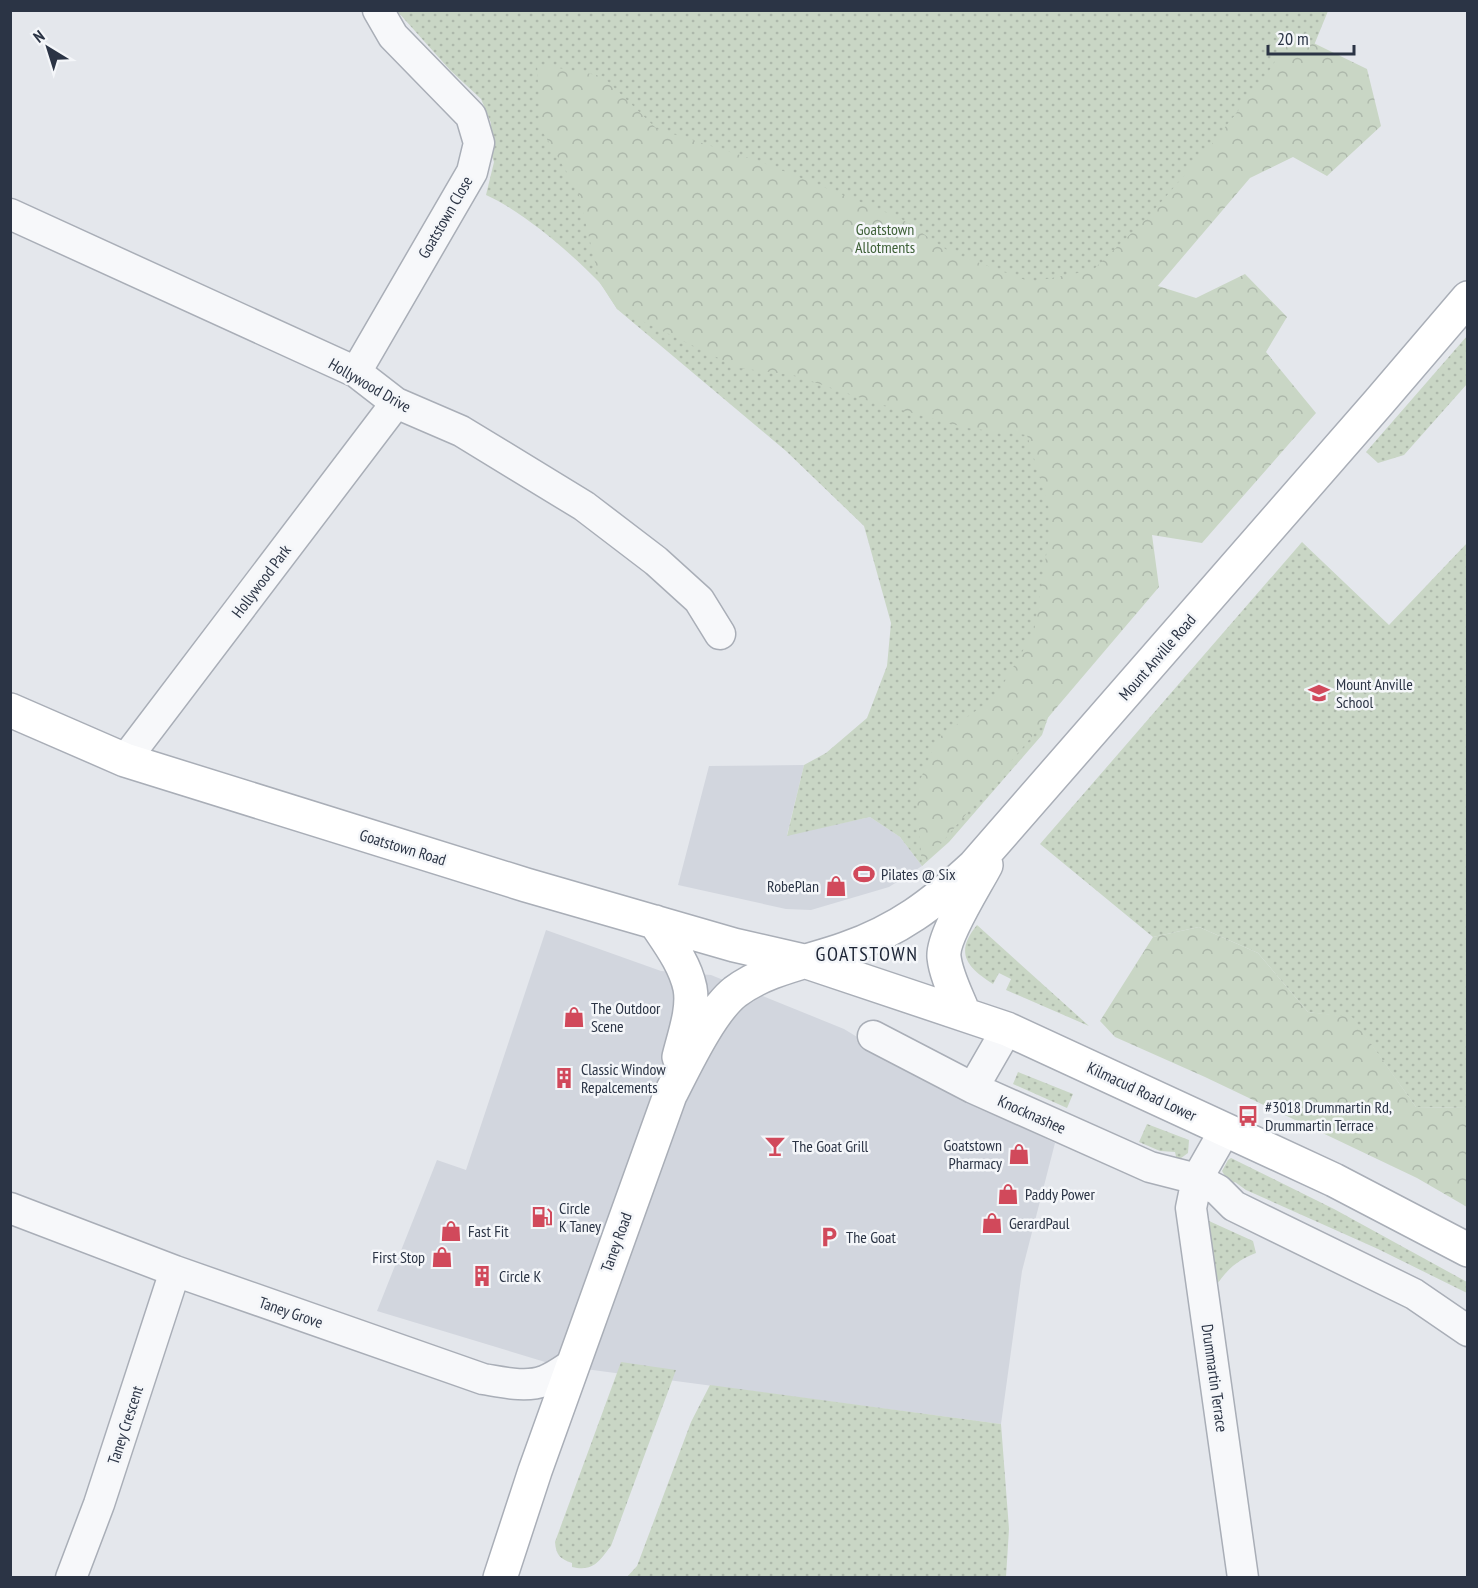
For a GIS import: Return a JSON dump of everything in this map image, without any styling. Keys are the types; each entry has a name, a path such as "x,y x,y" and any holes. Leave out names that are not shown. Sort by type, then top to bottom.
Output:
{"main road":[{"name":"Mount Anville Road","path":"804,961 851,947 902,923 941,897 974,866 1380,402 1467,297"},
{"name":"Goatstown Road","path":"10,710 125,760 526,885 734,945 804,961"},
{"path":"964,1014 948,973 944,957 945,946 949,931 999,840"},
{"path":"655,922 678,956 690,989 689,1016 670,1095"},
{"name":"Kilmacud Road Lower","path":"804,961 1007,1029 1334,1180 1467,1250"},
{"name":"Taney Road","path":"500,1578 573,1364 670,1095 691,1053 726,1001 752,982 804,961"}],"street":[{"name":"Goatstown Close","path":"356,372 472,172 479,143 471,116 393,36 378,10"},
{"name":"Hollywood Drive","path":"10,214 356,372 396,403 461,431 584,506 656,561 699,600 720,634"},
{"name":"Hollywood Park","path":"125,760 396,403"},
{"path":"973,1088 1007,1029"},
{"name":"Knocknashee","path":"873,1036 973,1088 1150,1167 1197,1179 1218,1190 1234,1206 1414,1294 1467,1331"},
{"path":"1197,1179 1226,1130"},
{"name":"Drummartin Terrace","path":"1197,1179 1191,1208 1243,1578"},
{"name":"Taney Grove","path":"10,1208 175,1271 483,1379 533,1384 546,1381 573,1364"},
{"name":"Taney Crescent","path":"71,1578 99,1504 175,1271"}],"shaded area":[{"path":"804,765 787,835 870,817 900,837 922,866 889,887 811,910 786,909 678,885 709,766"},
{"path":"546,930 661,971 711,975 844,1029 948,1092 1055,1143 1022,1271 1001,1424 555,1365 377,1311 437,1160 466,1170"}],"green space":[{"name":"Goatstown Allotments","path":"397,11 1328,11 1310,55 1100,312 1101,563 1042,735 949,842 922,866 900,837 870,817 787,836 804,765 826,753 867,718 887,666 891,623 864,526 786,451 617,309 599,282 575,258 515,211 486,195 494,162 490,151 491,123 481,99 450,70"},
{"path":"1293,33 1367,69 1381,126 1327,176 1293,157 1250,178 1158,286 1196,298 1245,274 1287,317 1266,352 1316,413 1202,543 1152,535 1159,587 922,866 916,790 937,739 996,696 1034,632 1052,518 1027,435 967,428 876,403 793,375 739,368 617,309 600,283 578,191 541,129 537,64 602,76 657,129 759,161 900,218 950,252 1031,282 1093,270 1147,218 1211,145 1267,74"},
{"path":"1467,336 1467,384 1404,455 1378,463 1366,452"},
{"name":"Mount Anville School","path":"1302,542 1389,625 1467,543 1467,1108 1416,1107 1352,1018 1308,1012 1258,953 1199,927 1153,937 1040,844"},
{"path":"977,925 1089,1026 1006,990 1011,979 999,973 993,984 976,972 970,965 965,951 970,935"},
{"path":"1199,927 1258,953 1308,1012 1352,1017 1416,1107 1467,1108 1467,1207 1417,1178 1205,1077 1115,1037 1100,1021 1153,937"},
{"path":"1018,1072 1073,1094 1067,1108 1013,1084"},
{"path":"1147,1124 1189,1140 1188,1153 1177,1161 1175,1152 1160,1151 1139,1142"},
{"path":"1231,1158 1334,1209 1467,1282 1467,1293 1378,1249 1246,1190 1235,1182 1230,1185 1222,1171"},
{"path":"1198,1216 1253,1241 1256,1253 1232,1267 1214,1289"},
{"path":"621,1362 676,1370 611,1546 591,1567 572,1567 572,1563 559,1556 555,1542"},
{"path":"710,1385 1001,1424 1009,1529 1006,1577 627,1577 637,1566 691,1422"}],"place":[{"name":"Mount Anville School","path":"1319,693"},
{"name":"Pilates @ Six","path":"864,874"},
{"name":"RobePlan","path":"836,886"},
{"name":"The Outdoor Scene","path":"574,1017"},
{"name":"Classic Window Repalcements","path":"564,1078"},
{"name":"#3018 Drummartin Rd, Drummartin Terrace","path":"1248,1116"},
{"name":"The Goat Grill","path":"775,1146"},
{"name":"Goatstown Pharmacy","path":"1019,1154"},
{"name":"Paddy Power","path":"1008,1194"},
{"name":"Circle K Taney","path":"542,1217"},
{"name":"GerardPaul","path":"992,1223"},
{"name":"Fast Fit","path":"451,1231"},
{"name":"The Goat","path":"829,1237"},
{"name":"First Stop","path":"442,1257"},
{"name":"Circle K","path":"482,1276"}],"district":[{"name":"GOATSTOWN","path":"867,954"}]}
